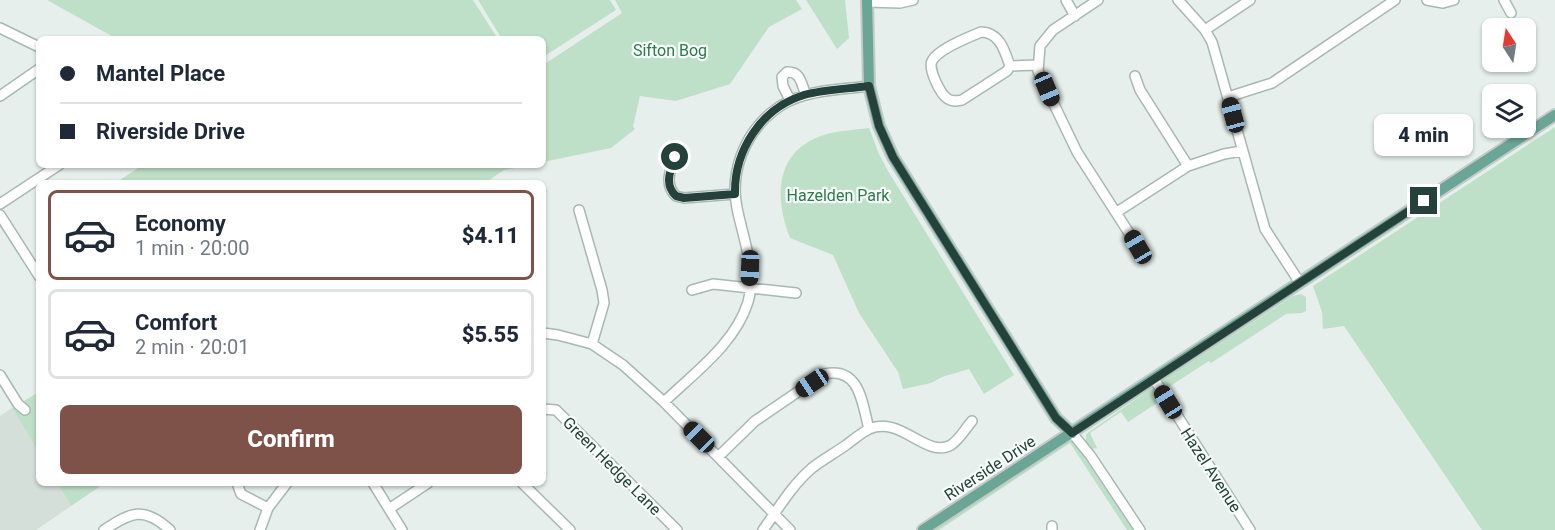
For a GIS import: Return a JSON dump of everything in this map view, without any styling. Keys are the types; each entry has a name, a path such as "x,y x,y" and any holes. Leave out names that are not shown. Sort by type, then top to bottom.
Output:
{"main road":[{"path":"867,1 869,86 879,126 893,157 1056,418 1072,433"},
{"name":"Riverside Drive","path":"924,530 1555,116"}],"street":[{"path":"867,1 900,3 914,0"},
{"path":"1066,0 1075,15"},
{"path":"1098,0 1053,30 1040,46 1038,72 1072,142 1138,247"},
{"path":"1178,0 1205,30 1217,54 1265,229 1300,283"},
{"path":"1205,30 1250,0"},
{"path":"1228,97 1272,83 1395,0"},
{"path":"1427,0 1443,3 1454,0"},
{"path":"1503,0 1511,13"},
{"path":"0,28 36,46"},
{"path":"1011,66 998,39 988,32 981,32 937,54 931,63 931,70 944,95 949,100 956,101 962,100 1007,71 1011,66 1037,65"},
{"path":"0,96 36,71"},
{"path":"790,100 783,86 782,77 787,72 793,71 799,76 806,94"},
{"path":"1136,76 1140,90 1188,166"},
{"path":"664,402 728,340 741,319 748,300 750,268 735,194 735,177 743,149 757,128 773,112 790,100 806,94 869,86"},
{"path":"1117,212 1188,166 1242,151"},
{"path":"675,157 669,172 669,186 676,196 684,198 735,194"},
{"path":"36,180 54,168"},
{"path":"0,204 36,180"},
{"path":"579,210 604,303 592,344"},
{"path":"0,215 36,271"},
{"path":"693,290 713,284 796,293"},
{"path":"546,333 592,344 623,364 664,402 790,530"},
{"path":"718,457 755,421 824,374 843,373 853,381 869,429"},
{"path":"0,375 18,404 25,410"},
{"name":"Hazel Avenue","path":"1154,379 1250,530"},
{"name":"Green Hedge Lane","path":"546,409 556,410 677,530"},
{"path":"764,530 801,478 869,429 895,428 932,447 940,448 951,445 958,439 972,420"},
{"path":"1072,433 1090,455 1140,530"},
{"path":"238,486 241,494 268,508"},
{"path":"260,530 268,508 286,486"},
{"path":"375,486 402,530"},
{"path":"388,509 423,486"},
{"path":"525,486 570,530"},
{"path":"104,530 131,514 142,513 161,522 170,530"}],"shaded area":[{"path":"12,408 36,448 36,486 59,486 71,506 36,530 0,530 0,416"}],"green space":[{"path":"47,0 473,0 496,36 112,36"},
{"path":"478,0 610,0 616,10 546,55 546,36 500,36"},
{"name":"Sifton Bog","path":"615,0 796,0 802,9 769,27 730,84 676,101 640,96 633,126 635,129 611,148 546,161 546,63 622,13"},
{"path":"806,0 845,0 849,38 837,49"},
{"path":"1555,127 1555,530 1482,530 1344,326 1323,329 1322,312 1313,286"},
{"name":"Hazelden Park","path":"869,128 888,171 1014,375 984,394 969,369 942,377 931,383 903,389 898,372 859,313 833,255 790,238 782,209 781,194 786,167 793,155 818,137"},
{"path":"138,168 514,168 504,170 489,180 120,180"},
{"path":"1301,294 1306,297 1306,311 1286,314 1211,363 1209,361 1164,390 1162,385 1164,380 1293,296"},
{"path":"1155,389 1163,399 1128,422 1121,412 1090,433 1097,448 1091,449 1086,444 1086,434 1149,390"},
{"path":"36,394 36,448 12,408"},
{"path":"1069,441 1074,442 1133,530 1127,530 1070,443 939,530 934,530"},
{"path":"59,486 101,486 71,506"}],"route":[{"path":"675,157 669,172 669,186 671,192 676,196 684,198 735,194 735,177 743,149 757,128 773,112 790,100 806,94 869,86 879,126 893,157 1056,418 1072,433 1424,201"}]}
